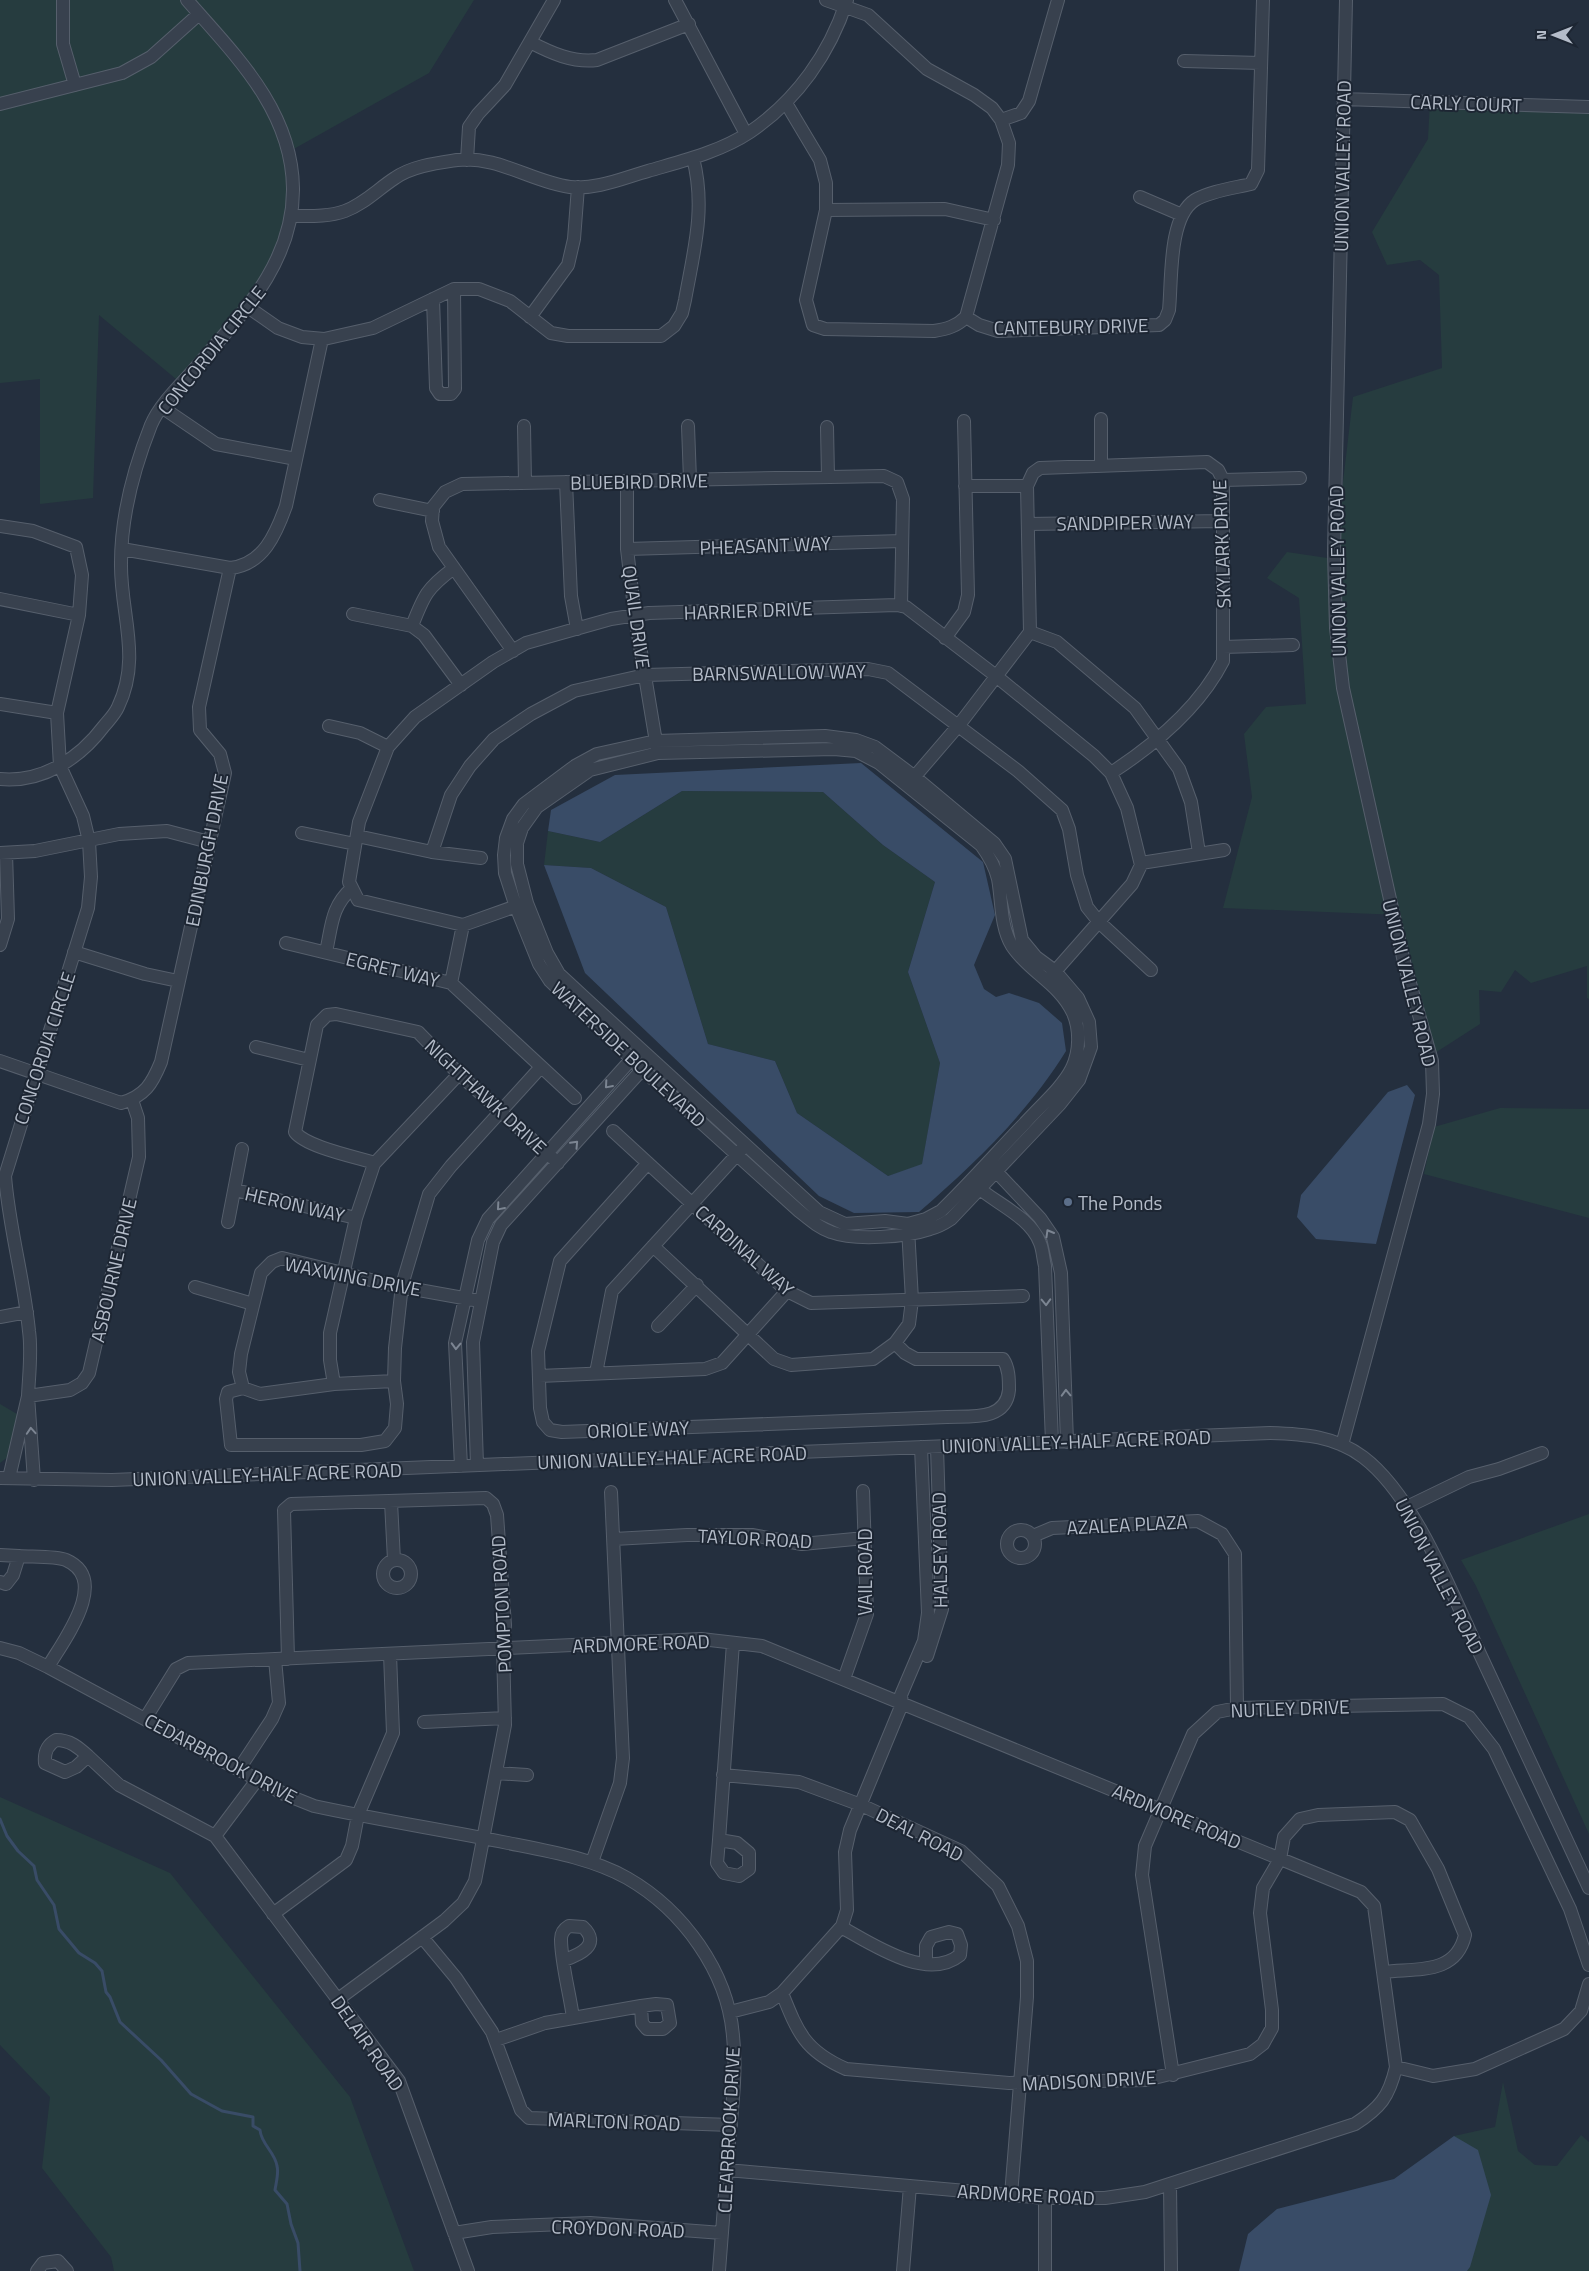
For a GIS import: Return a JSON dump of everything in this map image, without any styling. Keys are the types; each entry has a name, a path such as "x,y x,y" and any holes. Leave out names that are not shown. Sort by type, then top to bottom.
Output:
{"street":[{"path":"64,0 64,44 75,85"},
{"name":"CONCORDIA CIRCLE","path":"0,779 41,775 60,766 88,747 118,708 127,681 131,659 121,565 123,529 141,451 153,422 162,408 248,307 269,278 285,246 292,216 293,187 290,153 277,117 261,88 187,0"},
{"path":"467,160 469,127 478,114 505,85 554,0"},
{"path":"675,0 746,134"},
{"path":"786,102 820,160 826,183 826,210 806,300 813,325 825,329 934,331 947,329 966,317 1003,188 1009,144 1001,120 992,108 974,95 927,69 868,16 846,4 826,0"},
{"path":"1001,120 1021,113 1029,101 1058,0"},
{"path":"1140,197 1182,215 1195,200 1251,184 1258,170 1263,0"},
{"name":"UNION VALLEY ROAD","path":"1346,0 1334,543 1336,628 1343,688 1404,962 1430,1049 1433,1094 1429,1124 1342,1445 1363,1457 1377,1470 1393,1487 1407,1507 1443,1576 1589,1888"},
{"path":"292,216 327,216 345,211 363,202 397,176 432,164 467,160 496,164 556,184 578,187 604,184 693,158 746,134 786,102 816,67 846,4"},
{"path":"0,104 122,73 151,56 199,14"},
{"path":"530,42 547,51 582,62 597,60 689,24"},
{"path":"1184,61 1261,63"},
{"name":"CARLY COURT","path":"1343,99 1589,107"},
{"path":"248,307 278,328 302,337 322,339 372,328 454,289 479,289 510,301 551,333 568,336 661,336 674,326 682,313 685,300 700,210 699,181 693,158"},
{"path":"530,317 568,265 574,239 578,187"},
{"path":"826,210 945,209 994,220"},
{"name":"CANTEBURY DRIVE","path":"966,317 979,325 998,331 1158,324 1165,320 1169,310 1175,235 1182,215"},
{"path":"433,298 436,388 440,394 451,394 455,389 454,289"},
{"path":"122,549 230,568 237,567 263,553 277,532 286,506 322,339"},
{"path":"162,408 216,444 296,459"},
{"path":"1101,419 1101,465"},
{"path":"945,638 964,612 968,594 964,421"},
{"path":"524,426 525,483"},
{"path":"688,426 690,480"},
{"path":"827,427 828,477"},
{"name":"SKYLARK DRIVE","path":"1027,486 1032,473 1040,468 1101,465 1207,462 1218,470 1223,480 1223,661 1216,676 1187,711 1141,754 1111,773"},
{"name":"BLUEBIRD DRIVE","path":"433,511 433,507 445,492 462,484 884,476 897,482 903,499 901,606"},
{"path":"1223,480 1300,478"},
{"name":"QUAIL DRIVE","path":"627,481 627,549 635,616 657,747"},
{"path":"566,482 571,596 577,629"},
{"path":"906,787 959,725 1030,632 1027,486 965,486"},
{"path":"380,500 433,511 432,521 439,547 513,650"},
{"name":"SANDPIPER WAY","path":"1028,524 1222,521"},
{"path":"0,526 33,531 76,547 82,575 79,615 58,713 60,766"},
{"name":"PHEASANT WAY","path":"627,549 902,541"},
{"name":"EDINBURGH DRIVE","path":"132,1100 151,1085 160,1062 225,773 220,754 200,730 199,707 230,568"},
{"path":"412,626 423,596 434,583 454,568"},
{"path":"0,599 79,615"},
{"path":"901,606 996,676 1094,756 1111,773 1127,808 1141,863 1132,884 1051,976"},
{"name":"HARRIER DRIVE","path":"352,888 349,882 366,798 388,747 415,718 461,685 526,643 577,629 649,613 901,606"},
{"path":"353,614 412,626 424,635 461,685"},
{"path":"1030,632 1057,642 1135,708 1158,738 1179,770 1191,802 1199,853"},
{"path":"1224,647 1293,645"},
{"name":"BARNSWALLOW WAY","path":"432,852 450,795 470,766 494,739 531,714 574,691 645,675 868,669 888,673 1018,771 1062,810 1069,829 1077,876 1087,907 1099,922 1151,970"},
{"path":"0,704 58,713"},
{"path":"330,726 360,733 388,747"},
{"name":"WATERSIDE BOULEVARD","path":"825,736 856,740 875,747 915,777 994,843 1005,859 1022,940 1051,976 1055,986 1072,1012 1078,1030 1078,1047 1072,1068 992,1167 980,1190 951,1220 932,1229 908,1229 849,1236 831,1232 816,1224 799,1211 642,1069 636,1054 559,974 521,905 517,843 522,828 537,807 590,770 657,747 825,736"},
{"name":"WATERSIDE BOULEVARD","path":"657,747 834,749 856,751 879,763 906,787 981,845 991,860 998,877 1003,920 1011,944 1024,962 1051,976"},
{"name":"CONCORDIA CIRCLE","path":"34,1480 28,1396 30,1333 7,1203 5,1176 88,908 92,877 89,840 83,816 60,766"},
{"path":"0,946 8,919 3,853 35,851 118,834 167,830 209,842"},
{"path":"302,833 481,858"},
{"path":"1141,863 1224,850"},
{"path":"326,952 339,899 352,888 358,900 462,925 521,905"},
{"path":"450,983 462,925"},
{"name":"EGRET WAY","path":"286,943 450,983 576,1098"},
{"path":"74,952 145,974 178,981"},
{"name":"NIGHTHAWK DRIVE","path":"375,1163 312,1142 298,1136 295,1132 316,1025 327,1015 336,1014 360,1017 418,1032 459,1074 558,1163"},
{"path":"256,1047 310,1060"},
{"path":"461,1466 455,1343 478,1240 488,1219 636,1054"},
{"name":"WATERSIDE BOULEVARD","path":"636,1054 651,1059 819,1212 845,1224 884,1221 908,1229 941,1211 970,1181 992,1167"},
{"path":"476,1465 473,1342 480,1301 494,1242 501,1225 651,1059"},
{"path":"0,1061 120,1103 132,1100"},
{"path":"394,1381 334,1384 260,1394 243,1388 228,1392 226,1399 231,1445 361,1445 385,1441 395,1428 397,1404 394,1381 402,1286 428,1194 541,1067"},
{"path":"334,1384 330,1360 330,1333 356,1218 375,1163 459,1074"},
{"name":"ASBOURNE DRIVE","path":"28,1396 70,1390 82,1384 89,1373 139,1157 138,1118 132,1100"},
{"name":"CARDINAL WAY","path":"613,1131 787,1291 811,1303 1023,1296"},
{"path":"596,1373 612,1291 746,1145"},
{"path":"228,1222 242,1149"},
{"name":"ORIOLE WAY","path":"648,1163 560,1261 538,1351 543,1422 550,1430 562,1432 994,1414 1002,1407 1008,1396 1009,1381 1003,1359 916,1359 905,1353 895,1343"},
{"path":"992,1167 1040,1218 1053,1237 1061,1273 1068,1442"},
{"path":"970,1181 1009,1210 1030,1229 1040,1242 1045,1266 1052,1442"},
{"name":"HERON WAY","path":"235,1190 356,1218"},
{"path":"653,1246 774,1359 791,1365 873,1359 895,1343 909,1324 912,1300 908,1229"},
{"name":"WAXWING DRIVE","path":"243,1388 239,1372 241,1354 261,1273 272,1262 282,1258 402,1286 480,1301"},
{"path":"658,1326 696,1285"},
{"path":"195,1287 253,1304"},
{"path":"539,1376 705,1369 722,1363 787,1291"},
{"path":"0,1318 27,1312"},
{"name":"CONCORDIA CIRCLE","path":"4,1478 28,1396"},
{"path":"458,1408 475,1409"},
{"name":"UNION VALLEY-HALF ACRE ROAD","path":"4,1478 112,1480 1270,1433 1312,1435 1342,1445"},
{"name":"HALSEY ROAD","path":"902,1704 908,1701 928,1652 942,1609 937,1447"},
{"name":"HALSEY ROAD","path":"730,2012 769,2002 782,1993 841,1927 847,1910 845,1852 850,1830 902,1704 901,1695 924,1641 928,1614 921,1448"},
{"path":"1407,1507 1469,1477 1542,1454"},
{"name":"VAIL ROAD","path":"844,1679 867,1614 863,1491"},
{"path":"592,1862 620,1783 623,1758 620,1643 611,1492"},
{"name":"POMPTON ROAD","path":"281,1659 284,1510 291,1504 486,1498 494,1504 497,1515 505,1625 503,1648 506,1718 475,1881 463,1903 422,1937 338,2000"},
{"path":"391,1502 394,1560"},
{"path":"924,1522 933,1525 940,1520"},
{"name":"AZALEA PLAZA","path":"1032,1536 1052,1528 1198,1521 1222,1534 1235,1554 1236,1708"},
{"name":"TAYLOR ROAD","path":"614,1539 687,1535 752,1535 802,1544 865,1538"},
{"path":"0,1555 65,1560 76,1569 85,1582 85,1597 80,1612 48,1667"},
{"path":"0,1582 6,1584 13,1575 19,1556"},
{"name":"ARDMORE ROAD","path":"145,1719 176,1669 188,1663 701,1639 762,1646 1361,1892 1374,1906 1396,2067 1392,2086 1377,2110 1355,2124 1145,2192 1104,2198 1045,2198 727,2170"},
{"path":"719,1840 733,1642"},
{"name":"CEDARBROOK DRIVE","path":"0,1648 19,1653 48,1667 257,1780 284,1794 314,1806 483,1838"},
{"path":"273,1914 346,1860 352,1846 358,1815 393,1733 390,1654"},
{"path":"238,1769 272,1719 279,1703 281,1659"},
{"name":"NUTLEY DRIVE","path":"1173,2075 1142,1875 1145,1846 1193,1734 1217,1712 1236,1708 1443,1704 1468,1717 1494,1749 1570,1909 1589,1965"},
{"path":"424,1722 506,1718"},
{"path":"88,1756 119,1785 215,1836 257,1780"},
{"path":"496,1773 526,1775"},
{"name":"DEAL ROAD","path":"724,1776 799,1782 861,1805 961,1851 998,1886 1018,1926 1027,1961 1027,1997 1011,2195"},
{"name":"MADISON DRIVE","path":"782,1993 796,2029 822,2058 846,2068 1020,2083 1146,2080 1173,2075 1250,2054 1263,2044 1272,2028 1272,2010 1260,1913 1263,1888 1280,1859 1284,1837 1300,1819 1318,1815 1395,1812 1410,1820 1438,1869 1465,1935 1462,1946 1452,1960 1442,1966 1384,1972"},
{"name":"DELAIR ROAD","path":"215,1836 399,2081 468,2271"},
{"name":"CLEARBROOK DRIVE","path":"483,1838 592,1862 628,1879 659,1900 685,1926 714,1972 730,2012 734,2055 731,2125 719,2271"},
{"path":"841,1927 896,1958 926,1963"},
{"name":"MARLTON ROAD","path":"422,1937 456,1978 492,2032 521,2110 529,2118 731,2125"},
{"path":"564,1960 573,2018"},
{"path":"1396,2067 1434,2076 1475,2069 1564,2029 1580,2011 1589,1984"},
{"path":"496,2040 545,2023 641,2006"},
{"path":"1170,2184 1171,2271"},
{"path":"903,2271 910,2186"},
{"path":"1045,2198 1045,2271"},
{"name":"CROYDON ROAD","path":"454,2233 492,2227 590,2223 722,2233"},
{"path":"37,2271 43,2263 58,2261 67,2271"}],"green space":[{"path":"0,0 474,0 429,73 292,150 289,239 208,356 182,384 99,315 93,498 40,504 40,379 0,383"},
{"path":"1430,100 1589,100 1589,999 1587,998 1587,966 1531,983 1515,970 1501,992 1479,990 1480,1024 1435,1053 1400,915 1223,908 1252,797 1244,734 1266,707 1306,704 1299,598 1267,578 1287,552 1334,559 1353,397 1442,368 1439,275 1420,260 1387,265 1372,232 1428,139"},
{"path":"682,791 823,792 883,845 935,882 908,972 940,1063 922,1165 888,1176 797,1113 775,1061 708,1044 666,907 591,868 544,865 548,831 600,842"},
{"path":"1500,1108 1589,1109 1589,1218 1424,1174 1434,1127"},
{"path":"0,1404 17,1414 8,1457 0,1463"},
{"path":"1589,1514 1589,1834 1476,1586 1461,1560"},
{"path":"0,1797 170,1873 350,2097 414,2271 114,2271 111,2257 42,2168 50,2097 0,2045"},
{"path":"1503,2082 1518,2151 1535,2165 1557,2166 1581,2135 1589,2142 1589,2271 1467,2271 1470,2267 1454,2136 1495,2127"}],"water":[{"path":"861,763 983,862 995,915 974,965 984,989 996,997 1009,993 1039,1003 1062,1023 1066,1051 1034,1096 999,1137 919,1212 854,1213 819,1196 585,973 544,865 591,868 666,907 708,1044 775,1061 797,1113 888,1176 922,1164 940,1063 908,972 935,882 883,845 823,792 682,791 600,842 548,831 551,810 615,775"},
{"path":"1407,1085 1415,1095 1376,1244 1316,1239 1297,1217 1301,1195 1388,1092"},
{"path":"1454,2136 1478,2150 1491,2195 1470,2267 1467,2271 1239,2271 1248,2234 1277,2209 1394,2179"}],"waterway":[{"path":"0,1819 7,1836 18,1851 34,1866 37,1880 54,1905 59,1929 79,1953 95,1963 102,1971 106,1992 110,1997 120,2022 161,2060 191,2094 222,2111 253,2117 253,2126 260,2130 263,2140 276,2161 278,2172 275,2190 287,2204 291,2224 298,2243 300,2271"}],"place":[{"name":"The Ponds","path":"1068,1202"}]}
